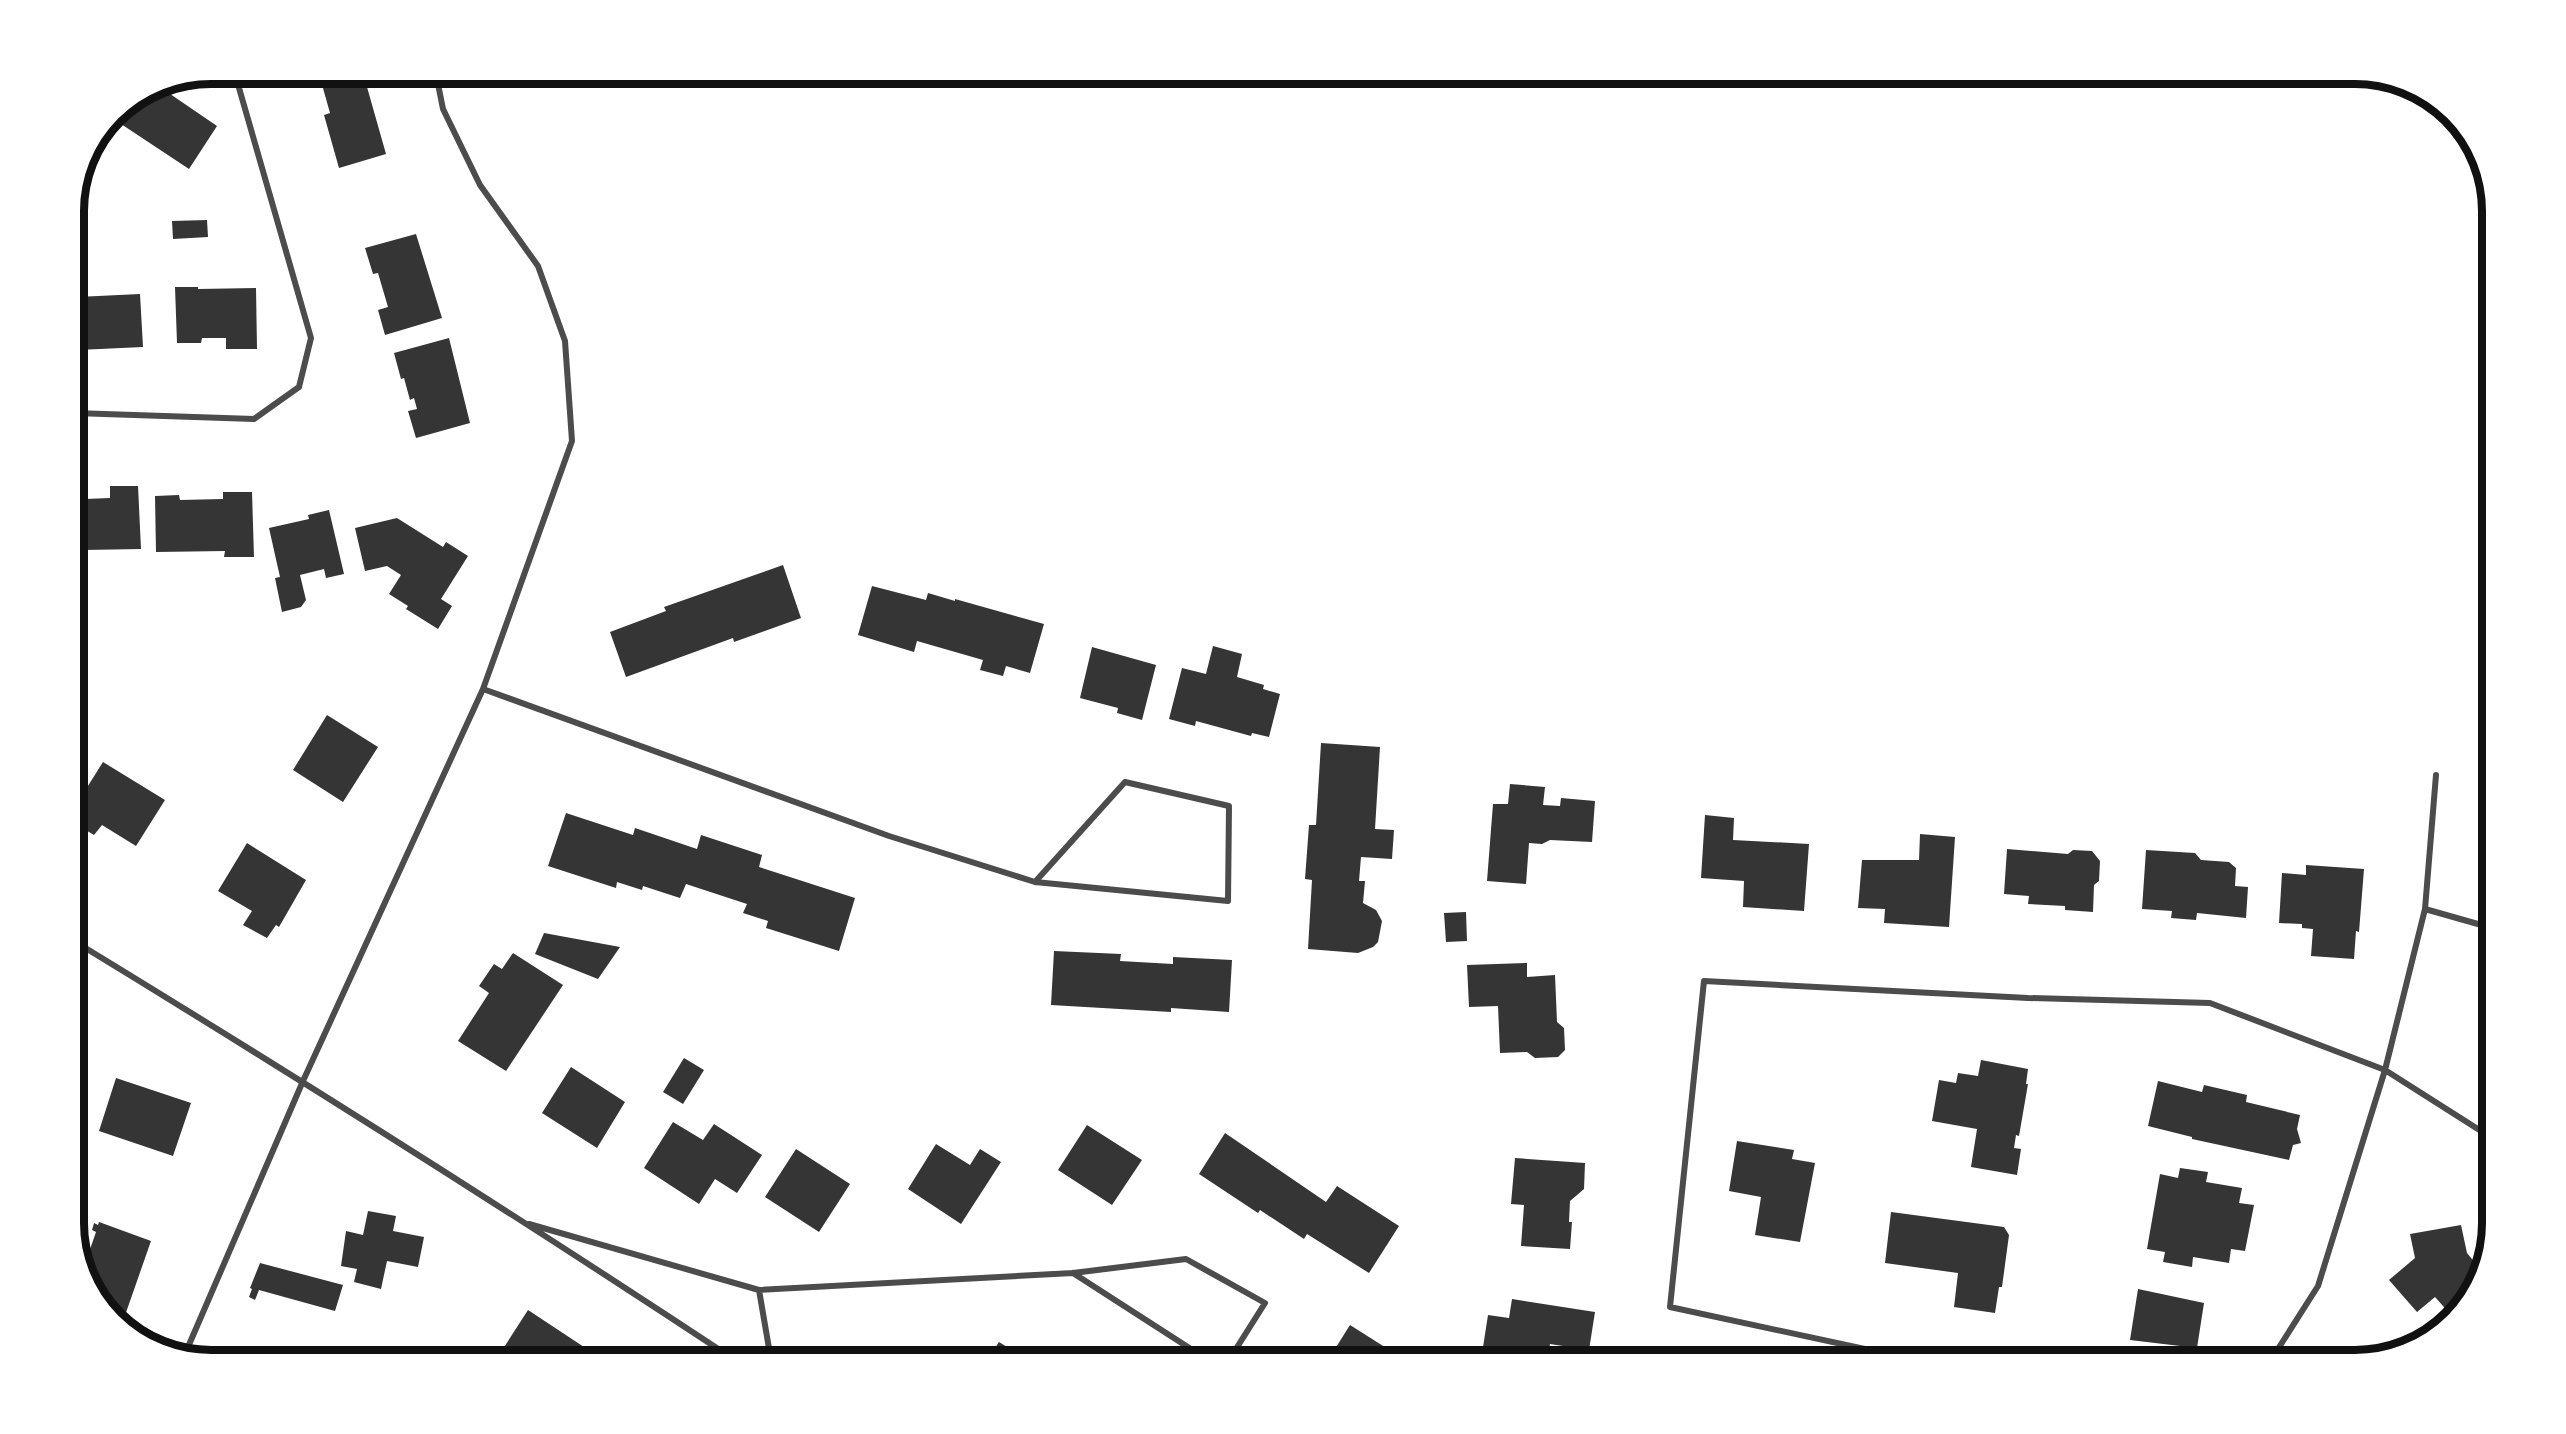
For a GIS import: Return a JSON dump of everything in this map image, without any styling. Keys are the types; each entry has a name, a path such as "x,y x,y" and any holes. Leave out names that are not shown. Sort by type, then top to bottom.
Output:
{"street":[{"path":"84,413 254,419 299,387 311,338 238,84"},
{"path":"188,1348 303,1081 483,689 572,441 565,341 538,266 480,185 443,109 438,84"},
{"path":"483,689 890,836 1035,882 1228,901 1229,806 1125,782 1035,882"},
{"path":"2277,1350 2318,1286 2385,1070 2426,909 2436,774"},
{"path":"2426,909 2482,925"},
{"path":"84,947 303,1081 529,1224 720,1350"},
{"path":"1870,1350 1670,1307 1704,981 2028,998 2210,1003 2385,1070 2482,1132"},
{"path":"529,1224 759,1290 1073,1273 1186,1259 1265,1303 1235,1350"},
{"path":"1073,1273 1192,1350"},
{"path":"759,1290 769,1350"}],"building":[{"path":"322,84 366,84 386,154 339,168 324,115 330,113"},
{"path":"167,92 217,126 189,169 119,123 140,105"},
{"path":"207,220 208,237 173,239 172,221"},
{"path":"416,234 442,318 385,335 378,310 388,307 378,273 373,274 365,248"},
{"path":"175,287 256,288 257,349 226,349 226,338 202,338 201,343 177,343"},
{"path":"140,294 143,347 84,350 84,297"},
{"path":"449,338 470,423 416,438 408,411 417,409 414,398 410,400 404,378 401,379 394,353"},
{"path":"110,486 138,486 141,549 84,550 84,495 85,499 110,498"},
{"path":"223,492 252,492 254,557 224,557 225,551 156,552 155,496 179,495 180,500 223,499"},
{"path":"329,510 344,574 326,578 324,569 300,575 306,600 301,607 282,612 275,578 280,577 269,528 309,519 308,515"},
{"path":"397,518 443,547 446,542 468,556 441,599 452,606 438,629 406,609 408,606 389,594 401,575 387,566 365,571 355,528"},
{"path":"783,565 801,618 734,642 733,638 626,677 610,632 666,611 664,607"},
{"path":"872,586 926,600 928,593 1044,624 1030,673 1006,666 1003,676 980,670 983,660 917,641 914,652 858,635"},
{"path":"1213,646 1242,654 1237,677 1264,685 1263,689 1280,694 1269,737 1252,733 1251,736 1196,721 1195,726 1169,719 1182,668 1206,674"},
{"path":"1092,647 1156,665 1142,720 1117,713 1118,708 1080,698"},
{"path":"327,715 378,747 343,802 293,770"},
{"path":"1321,743 1380,747 1375,829 1394,830 1392,859 1361,857 1359,881 1365,881 1363,903 1376,910 1382,921 1378,942 1373,947 1358,953 1308,949 1312,880 1305,879 1309,825 1316,825"},
{"path":"103,762 165,800 136,846 102,825 94,835 84,829 84,792"},
{"path":"1510,784 1545,787 1543,805 1560,806 1561,798 1595,801 1592,842 1550,840 1542,844 1529,843 1526,884 1487,881 1493,804 1508,804"},
{"path":"566,813 633,835 635,828 697,849 701,835 762,855 759,867 855,898 839,951 766,928 768,921 743,913 747,904 686,884 680,898 643,886 642,890 617,882 616,888 548,866"},
{"path":"1705,815 1734,818 1733,840 1809,844 1804,911 1743,907 1744,881 1701,878"},
{"path":"1920,834 1955,837 1949,927 1884,923 1885,909 1858,908 1862,860 1919,860"},
{"path":"247,843 306,880 279,927 276,925 267,938 243,925 252,911 218,891"},
{"path":"2007,849 2068,854 2073,850 2092,851 2100,861 2099,881 2094,885 2093,912 2065,910 2065,906 2028,904 2029,896 2004,894"},
{"path":"2146,850 2195,853 2201,860 2229,862 2236,868 2235,886 2248,887 2246,918 2197,913 2196,920 2171,918 2172,911 2142,909"},
{"path":"2306,865 2364,869 2359,932 2356,931 2354,959 2311,956 2313,929 2302,928 2302,924 2279,923 2282,873 2306,875"},
{"path":"1466,912 1467,941 1446,942 1444,913"},
{"path":"544,933 620,947 598,979 535,954"},
{"path":"1054,951 1121,954 1120,961 1173,964 1173,957 1232,960 1229,1012 1171,1008 1171,1012 1051,1005"},
{"path":"513,953 563,985 506,1071 458,1041 489,993 479,986 494,964 502,969"},
{"path":"1527,963 1527,977 1555,975 1557,1022 1564,1028 1565,1050 1558,1057 1535,1058 1527,1052 1500,1053 1498,1006 1469,1007 1467,965"},
{"path":"684,1058 704,1070 683,1104 663,1092"},
{"path":"1981,1060 2028,1069 2026,1084 2028,1084 2019,1136 2016,1135 2014,1148 2021,1149 2017,1175 1971,1167 1977,1129 1932,1121 1939,1080 1956,1083 1958,1073 1978,1076"},
{"path":"571,1067 625,1102 597,1148 542,1113"},
{"path":"116,1078 191,1103 173,1156 99,1131"},
{"path":"2158,1081 2202,1092 2204,1085 2247,1095 2246,1102 2300,1115 2297,1129 2301,1143 2293,1145 2289,1160 2192,1139 2192,1137 2148,1126"},
{"path":"673,1122 703,1140 714,1124 762,1155 737,1193 715,1179 699,1204 644,1168"},
{"path":"1087,1125 1142,1160 1112,1205 1058,1170"},
{"path":"1225,1133 1326,1202 1337,1186 1399,1226 1369,1273 1307,1234 1304,1239 1260,1210 1258,1213 1199,1174"},
{"path":"1737,1141 1794,1150 1792,1159 1815,1163 1800,1242 1755,1235 1761,1197 1729,1191"},
{"path":"936,1144 970,1165 980,1149 1001,1162 961,1224 908,1189"},
{"path":"796,1149 850,1184 819,1232 765,1197"},
{"path":"1515,1158 1585,1163 1584,1189 1570,1201 1569,1222 1572,1222 1570,1249 1521,1246 1524,1205 1511,1204"},
{"path":"2180,1168 2208,1172 2206,1182 2242,1188 2239,1203 2254,1205 2245,1251 2231,1249 2229,1263 2193,1257 2192,1267 2163,1262 2165,1252 2147,1249 2160,1174 2178,1178"},
{"path":"368,1211 396,1216 393,1231 424,1237 418,1267 387,1261 381,1289 354,1282 357,1269 341,1266 346,1231 363,1235"},
{"path":"1891,1212 2004,1227 2009,1235 2002,1287 1999,1287 1995,1313 1954,1307 1958,1273 1885,1263"},
{"path":"99,1222 151,1241 125,1317 105,1294 88,1255 96,1232 92,1230 94,1223 98,1225"},
{"path":"2461,1225 2467,1253 2475,1263 2461,1294 2447,1311 2435,1297 2417,1312 2389,1280 2415,1258 2410,1234"},
{"path":"260,1263 343,1285 335,1311 259,1290 255,1300 249,1297 252,1289 250,1288"},
{"path":"2138,1289 2204,1303 2197,1348 2130,1340"},
{"path":"1512,1299 1595,1312 1589,1350 1550,1344 1549,1350 1483,1350 1488,1315 1509,1318"},
{"path":"528,1310 584,1347 582,1350 502,1350"},
{"path":"1350,1325 1390,1350 1334,1350"},
{"path":"999,1342 1012,1350 994,1350"}]}
